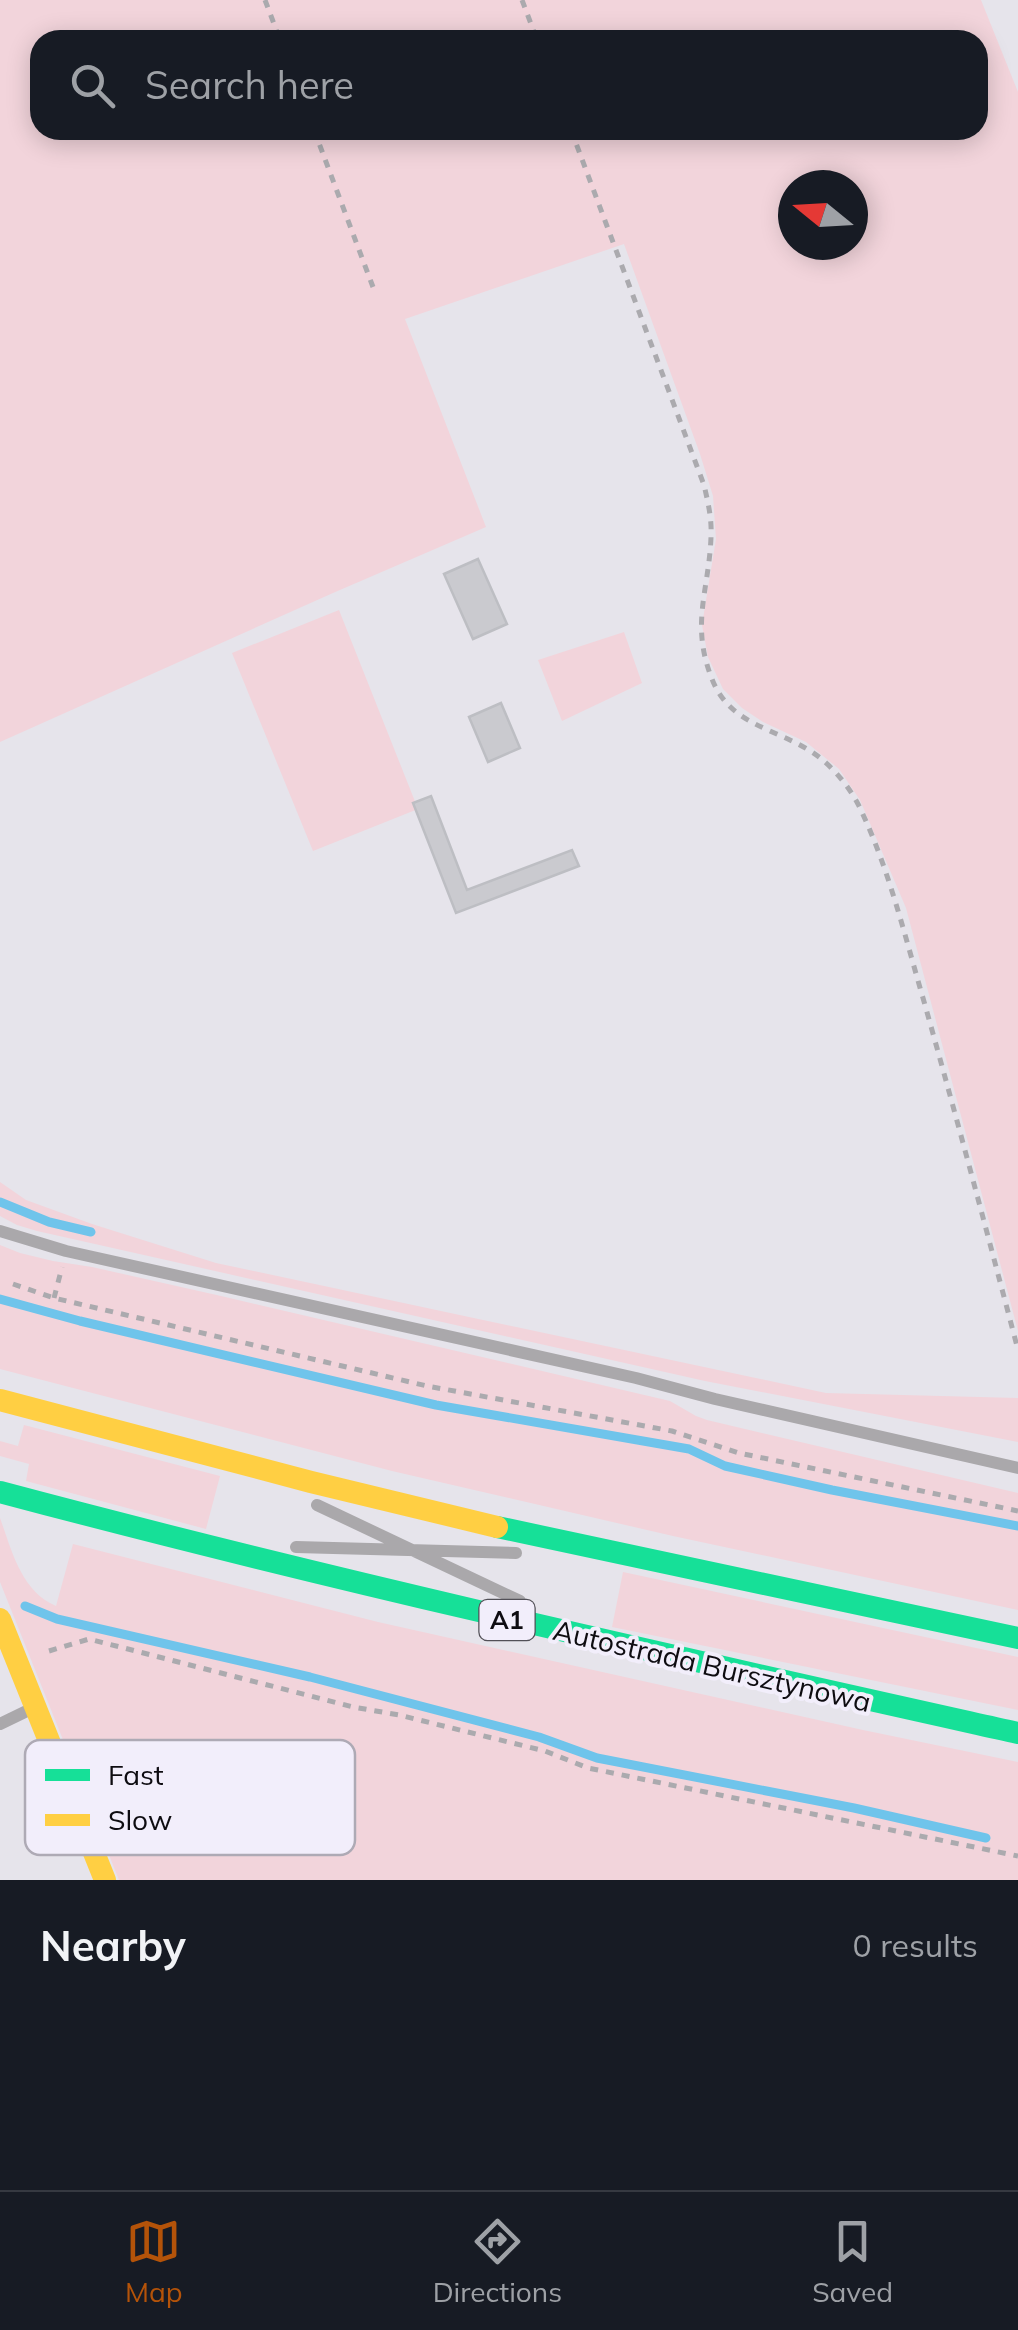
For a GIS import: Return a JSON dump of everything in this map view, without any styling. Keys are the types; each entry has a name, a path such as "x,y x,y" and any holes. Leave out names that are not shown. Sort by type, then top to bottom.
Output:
{"main road":[{"path":"0,1400 222,1460 626,1556 1018,1638"},
{"name":"Autostrada Bursztynowa","path":"0,1492 198,1545 608,1643 1018,1733"},
{"path":"0,1619 49,1740"},
{"path":"95,1855 105,1880"}],"lane":[{"path":"0,1231 66,1251 1018,1468"},
{"path":"222,1460 292,1493"},
{"path":"309,1501 608,1643"},
{"path":"198,1545 529,1554"},
{"path":"548,1554 626,1556"},
{"path":"0,1724 36,1707"}],"path":[{"path":"265,0 276,30"},
{"path":"522,0 533,30"},
{"path":"318,140 373,287"},
{"path":"574,140 704,485 711,539 700,610 701,632 713,683 727,705 746,720 809,750 837,774 856,801 889,880 1018,1350"},
{"path":"54,1298 66,1251"},
{"path":"13,1284 54,1298 426,1386 672,1431 739,1453 1018,1511"},
{"path":"18,1661 89,1639 335,1703 537,1748 588,1768 1018,1856"}],"shaded area":[{"path":"0,0 981,0 1018,92 1018,1331 906,908 860,800 839,769 806,742 742,708 723,689 708,657 702,625 716,539 713,496 624,244 405,319 486,527 0,742"},
{"path":"339,610 418,809 313,851 232,653"},
{"path":"624,632 642,683 562,721 538,660"},
{"path":"0,1182 26,1200 216,1263 826,1393 1018,1398 1018,1442 705,1381 37,1231 0,1216"},
{"path":"0,1245 53,1261 221,1296 670,1401 707,1420 1018,1493 1018,1610 392,1471 0,1369"},
{"path":"24,1425 220,1476 206,1529 26,1481 29,1464 0,1456 0,1441 18,1446"},
{"path":"0,1518 26,1580 34,1591 56,1606 73,1544 378,1622 1018,1762 1018,1880 119,1880 109,1855 355,1855 355,1740 63,1740 0,1582"},
{"path":"623,1572 1018,1657 1018,1710 612,1627"}],"building":[{"path":"478,559 507,624 473,639 444,574"},
{"path":"501,703 520,748 488,762 469,717"},
{"path":"431,796 467,890 572,850 579,866 456,913 413,803"}],"waterway":[{"path":"0,1202 49,1222 91,1232"},
{"path":"0,1299 436,1405 689,1449 725,1466 1018,1526"},
{"path":"25,1606 57,1619 310,1677 539,1737 597,1758 986,1838"}],"traffic: fast":[{"path":"0,1492 380,1588 1018,1733"},
{"path":"497,1527 1018,1638"}],"traffic: slow":[{"path":"0,1400 497,1527"},
{"path":"0,1619 49,1740"},
{"path":"95,1855 105,1880"}]}
